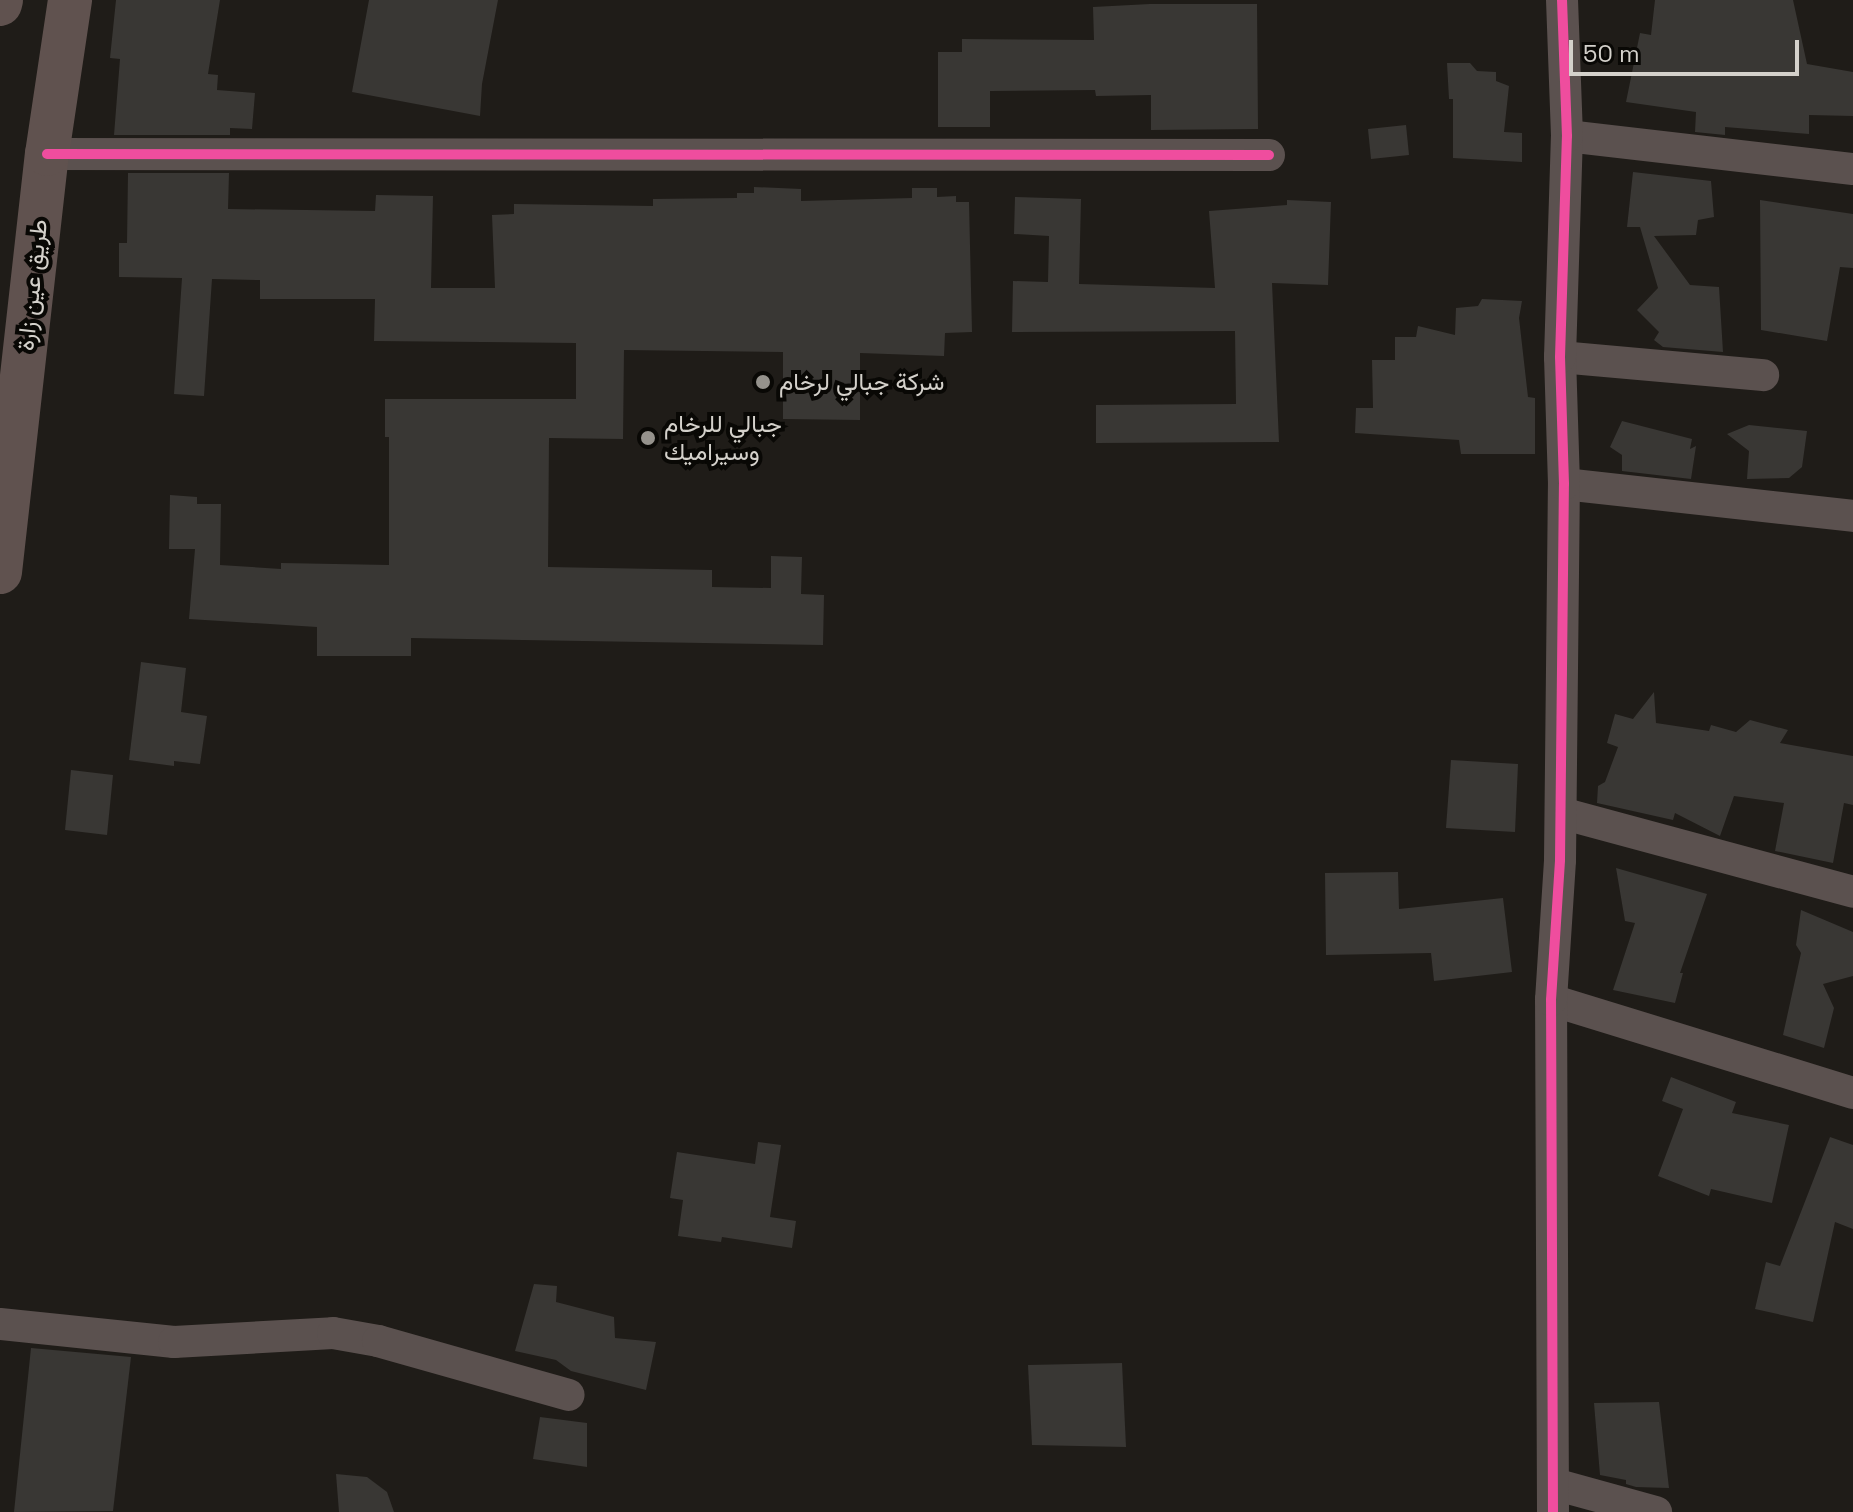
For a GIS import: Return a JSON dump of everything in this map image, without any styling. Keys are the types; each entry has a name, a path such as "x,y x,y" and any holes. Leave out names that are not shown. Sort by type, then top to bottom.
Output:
{"main road":[{"name":"طريق عين زارة","path":"0,572 47,154 70,0"}],"street":[{"path":"1562,0 1567,136 1560,357 1564,484 1561,813 1551,1000 1554,1498 1656,1512"},
{"path":"1567,136 1853,169"},
{"path":"47,154 1269,155"},
{"path":"1560,357 1763,375"},
{"path":"1564,484 1853,516"},
{"path":"1561,813 1853,892"},
{"path":"1551,1000 1853,1093"},
{"path":"0,1324 174,1342 333,1333 378,1341 569,1395"}],"building":[{"path":"116,0 220,0 208,74 218,75 217,90 255,93 252,129 230,128 230,135 114,135 120,59 110,58"},
{"path":"369,0 498,0 482,84 480,116 352,92"},
{"path":"1655,0 1793,0 1807,64 1853,72 1853,116 1809,115 1809,134 1725,127 1725,135 1695,132 1696,112 1626,102 1640,33 1651,35"},
{"path":"1257,4 1258,129 1151,130 1151,95 1096,96 1095,90 990,91 990,127 938,127 938,52 962,52 962,39 1094,40 1093,7"},
{"path":"1447,63 1470,63 1477,71 1496,72 1496,81 1509,86 1504,132 1522,133 1522,162 1453,158 1453,99 1449,99"},
{"path":"1406,125 1409,155 1371,159 1368,129"},
{"path":"1633,172 1711,181 1714,217 1698,220 1696,235 1654,236 1690,285 1719,287 1723,352 1663,347 1654,340 1659,332 1637,310 1658,288 1640,227 1627,227"},
{"path":"128,173 229,173 228,209 375,211 376,195 433,196 431,288 495,288 492,215 514,214 514,204 653,206 653,199 737,198 737,193 754,193 754,187 801,189 801,201 912,198 912,188 937,188 937,197 956,196 956,202 969,202 972,332 945,333 944,356 860,353 860,420 783,419 783,352 624,350 623,439 549,438 548,567 712,570 712,587 771,588 771,556 802,557 801,594 824,595 823,645 411,638 411,656 317,656 317,627 189,619 195,549 169,549 170,495 197,497 197,504 221,504 220,565 281,569 281,563 389,565 389,437 385,437 385,399 576,399 576,343 374,341 375,299 260,299 260,280 212,279 204,396 174,394 182,278 119,277 119,243 127,243"},
{"path":"1015,197 1081,199 1079,284 1215,288 1209,211 1287,205 1287,200 1331,202 1328,285 1272,283 1279,442 1096,443 1096,405 1236,404 1235,331 1012,332 1013,281 1048,282 1049,236 1014,234"},
{"path":"1760,200 1853,214 1853,268 1840,267 1827,341 1761,330"},
{"path":"1482,299 1522,301 1519,318 1528,397 1535,398 1535,454 1461,454 1459,440 1355,433 1356,408 1373,408 1372,360 1395,360 1395,337 1416,337 1418,326 1455,335 1456,308 1478,306"},
{"path":"1622,421 1692,439 1690,449 1696,446 1691,479 1622,471 1622,455 1610,447"},
{"path":"1749,425 1807,431 1802,467 1789,478 1747,479 1749,451 1727,434"},
{"path":"141,662 186,668 181,712 207,716 200,764 174,761 174,766 129,760"},
{"path":"1654,692 1656,723 1709,731 1711,725 1736,732 1750,720 1788,730 1780,743 1853,756 1853,805 1844,803 1833,863 1775,851 1784,803 1734,796 1720,836 1675,813 1673,820 1597,803 1598,786 1605,782 1618,747 1607,743 1615,714 1633,719"},
{"path":"1451,760 1518,764 1515,832 1446,828"},
{"path":"71,770 113,775 107,835 65,830"},
{"path":"1616,868 1707,894 1680,973 1683,973 1675,1003 1613,990 1635,923 1625,921"},
{"path":"1398,872 1399,909 1503,898 1512,972 1434,981 1431,953 1326,955 1325,873"},
{"path":"1801,910 1853,932 1853,976 1823,984 1834,1008 1824,1048 1783,1035 1801,953 1796,945"},
{"path":"1671,1077 1736,1102 1732,1113 1789,1125 1772,1203 1711,1189 1709,1196 1658,1176 1683,1109 1662,1101"},
{"path":"1830,1137 1853,1145 1853,1229 1835,1222 1813,1322 1755,1309 1766,1262 1780,1266"},
{"path":"758,1142 781,1145 770,1217 796,1221 792,1248 722,1237 721,1242 678,1236 683,1200 670,1198 677,1152 755,1164"},
{"path":"534,1284 557,1286 556,1302 614,1317 615,1338 656,1342 646,1390 571,1371 556,1360 515,1351"},
{"path":"31,1348 131,1357 113,1511 14,1512"},
{"path":"1122,1363 1126,1447 1032,1445 1028,1365"},
{"path":"1659,1402 1669,1488 1636,1487 1626,1484 1626,1480 1600,1475 1594,1403"},
{"path":"540,1417 587,1423 587,1467 533,1459"},
{"path":"336,1474 367,1477 387,1492 394,1512 339,1512"}],"cycle path":[{"path":"1553,1512 1551,1000 1560,860 1564,484 1560,357 1567,136 1562,0"},
{"path":"47,154 1269,155"}],"place":[{"name":"شركة جبالي لرخام","path":"763,382"},
{"name":"جبالي للرخام وسيراميك","path":"648,438"}]}
